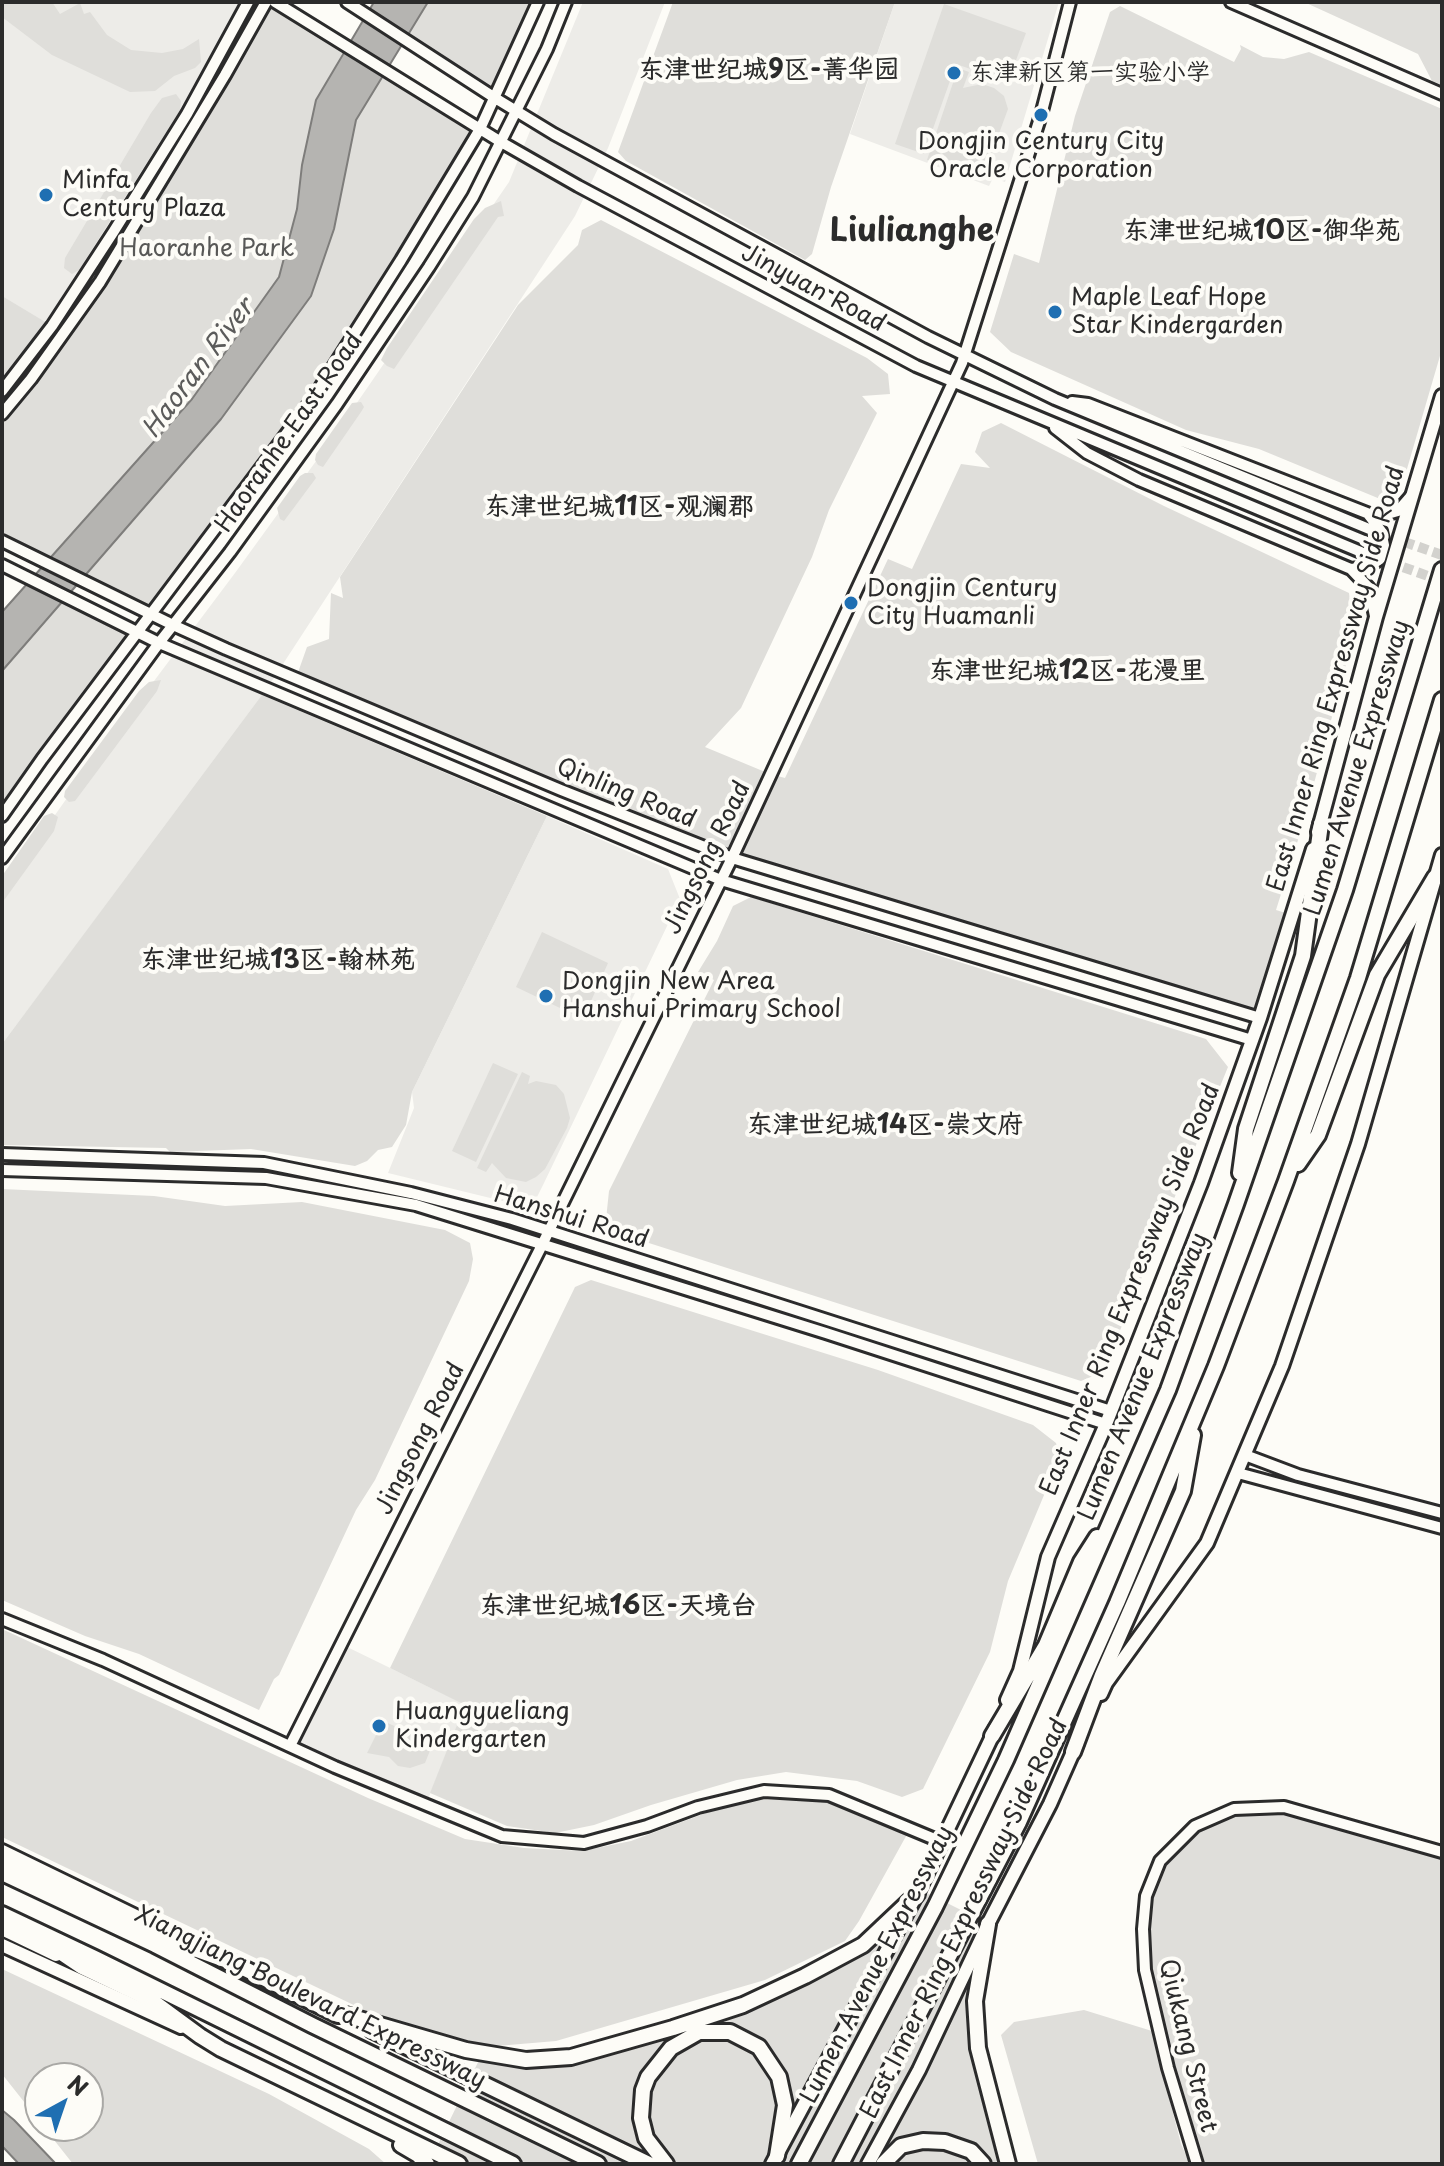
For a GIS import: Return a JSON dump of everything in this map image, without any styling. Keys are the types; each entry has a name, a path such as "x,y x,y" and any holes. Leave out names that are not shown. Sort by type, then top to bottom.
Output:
{"highway":[{"name":"Lumen Avenue Expressway","path":"799,2164 935,1907 1000,1773 1168,1390 1345,890 1442,570"},
{"path":"841,2164 1019,1822 1117,1603 1198,1409 1286,1181 1358,978 1442,700"},
{"path":"1236,1204 1246,1129 1303,956 1321,824"},
{"path":"1286,1181 1318,1135 1377,975 1435,877"},
{"path":"1073,1752 1102,1675 1183,1491 1198,1409"},
{"path":"992,1736 1046,1645 1081,1562 1121,1499"},
{"path":"2,1862 172,1941 233,1963 649,2164"},
{"name":"Xiangjiang Boulevard Expressway","path":"2,1873 598,2164"},
{"path":"332,2011 466,2050 526,2060 571,2057 743,2005 805,1976 863,1945 917,1894"},
{"path":"2,1914 513,2164"},
{"path":"18,1922 82,1967"},
{"path":"988,1924 975,2001 978,2048 1008,2164"},
{"path":"2,1928 151,2000 221,2049 459,2164"},
{"path":"123,1930 172,1941"},
{"path":"666,2164 646,2138 641,2118 643,2090 648,2077 671,2048 699,2032 730,2032 759,2047 779,2077 785,2105 774,2160"},
{"path":"289,2081 418,2155 427,2164"},
{"path":"883,2164 901,2146 923,2141 945,2142 971,2151 983,2164"}],"main road":[{"name":"East Inner Ring Expressway Side Road","path":"774,2160 917,1894 1020,1671 1048,1557 1106,1424 1201,1183 1260,1018 1321,824 1376,617 1442,396"},
{"name":"East Inner Ring Expressway Side Road","path":"868,2164 919,2070 1106,1683 1207,1543 1238,1473 1282,1366 1358,1144 1442,855"},
{"path":"2,1851 233,1963"},
{"path":"2,1945 200,2036"}],"street":[{"path":"2,391 52,326 108,242 187,114 248,2"},
{"path":"2,414 31,379 100,282 266,2"},
{"name":"Jinyuan Road","path":"275,2 501,142 592,194 916,366 1361,552"},
{"name":"Jinyuan Road","path":"347,2 495,98 604,161 965,355 1055,399 1374,531"},
{"name":"Haoranhe East Road","path":"2,816 314,397 480,129 538,2"},
{"name":"Haoranhe East Road","path":"2,858 159,643 230,552 362,368 473,197 545,54 566,2"},
{"name":"Jingsong Road","path":"290,1746 732,858 954,382 1041,115 1070,2"},
{"path":"1231,2 1442,94"},
{"path":"1055,399 1088,404 1377,517 1398,511 1412,494"},
{"path":"1044,419 1087,453 1139,480 1351,569 1369,588 1376,617"},
{"path":"1351,569 1368,567 1380,559 1384,545 1381,531 1366,512"},
{"name":"Qinling Road","path":"6,543 173,625 561,790 732,858 1260,1018"},
{"name":"Qinling Road","path":"2,565 159,643 721,880 1252,1040"},
{"name":"Hanshui Road","path":"2,1154 264,1163 411,1193 512,1219 1111,1411"},
{"name":"Hanshui Road","path":"2,1170 266,1178 416,1205 1106,1424"},
{"path":"1245,1455 1298,1475 1442,1513"},
{"path":"1238,1473 1442,1528"},
{"path":"2,1619 103,1660 335,1767 502,1836 584,1843 647,1826 698,1807 764,1791 829,1795 942,1842"},
{"name":"Qiukang Street","path":"1197,2164 1168,2068 1145,1970 1143,1929 1146,1896 1160,1861 1195,1826 1222,1814 1234,1809 1284,1807 1442,1852"}],"shaded area":[{"name":"Minfa Century Plaza","path":"2,2 266,2 100,282 2,414"},
{"path":"374,2 428,2 356,120 334,229 311,296 221,419 2,671 2,612 192,399 279,277 297,209 302,165 316,100"},
{"path":"583,2 665,2 608,148 575,216 251,713 2,1044 2,890 332,439 509,182"},
{"name":"东津新区第一实验小学","path":"895,2 1059,2 1005,182 993,178 989,186 850,134"},
{"name":"Dongjin New Area Hanshui Primary School","path":"547,816 668,869 680,899 536,1199 523,1206 388,1173 414,1108 412,1092"},
{"name":"Huangyueliang Kindergarten","path":"341,1644 466,1705 426,1804 290,1746"},
{"path":"2,2110 24,2130 24,2142 35,2142 56,2164 19,2164 2,2146"}],"green space":[{"path":"2,2 52,2 60,14 80,3 84,14 90,12 107,35 131,50 162,53 183,49 199,39 201,62 195,68 174,76 155,91 130,92 52,55 2,17"},
{"name":"Haoranhe Park","path":"266,2 275,2 347,45 316,100 302,165 297,209 279,277 192,399 46,562 2,541 2,414 100,282"},
{"path":"428,2 538,2 495,98 405,40"},
{"path":"673,2 895,2 831,187 812,254 805,260 626,161 618,152"},
{"path":"1304,2 1442,2 1442,85 1432,81 1418,54"},
{"path":"944,4 1026,33 1008,82 956,64 924,154 895,144"},
{"path":"1120,6 1234,62 1240,45 1263,57 1284,59 1309,52 1442,109 1442,349 1402,486 1395,496 1385,501 1259,449 1186,430 1011,352 990,332 1014,254 1039,263 1075,116 1110,12"},
{"path":"958,68 969,72 963,88 982,84 994,88 1004,96 1008,109 990,158 977,166 963,166 950,161 941,152 936,163 927,160"},
{"name":"Haoranhe Park","path":"386,70 480,129 314,397 152,615 81,579 221,419 311,296 334,229 356,120"},
{"path":"176,94 181,101 180,110 79,270 72,274 64,268 65,258 151,113 162,98"},
{"path":"501,201 504,216 498,217 394,369 387,366 381,360 387,348 474,219 485,208"},
{"path":"601,220 867,358 888,374 890,394 862,396 877,413 829,510 812,557 741,708 705,747 785,778 888,559 912,569 961,464 990,468 975,452 982,432 1001,423 1164,506 1349,593 1351,610 1340,620 1346,665 1276,910 1292,915 1260,1018 732,858 296,678 307,647 329,639 331,593 343,598 340,577 518,305 578,245 582,230"},
{"path":"2,296 52,326 2,391"},
{"path":"361,402 364,407 361,412 323,467 318,465 316,454 352,403"},
{"path":"305,473 313,473 316,478 284,521 280,519 277,508"},
{"path":"66,597 138,633 2,816 2,671"},
{"path":"161,680 157,691 75,801 69,802 64,797 65,791 139,691 149,682"},
{"path":"262,695 547,816 412,1092 406,1125 392,1147 378,1150 367,1161 355,1166 251,1149 170,1152 166,1148 2,1145 2,1044"},
{"path":"52,813 58,817 54,831 2,903 2,876 44,816"},
{"path":"751,897 1206,1039 1228,1067 1103,1372 1081,1381 605,1229 609,1191 714,980 698,972 733,906"},
{"path":"542,932 608,963 583,1019 516,987"},
{"path":"493,1063 518,1074 476,1162 452,1151"},
{"path":"522,1072 530,1076 528,1084 536,1081 556,1085 564,1094 570,1118 545,1169 526,1182 506,1178 492,1163 486,1172 477,1168"},
{"path":"2,1189 154,1196 225,1206 302,1202 445,1230 470,1243 473,1259 469,1281 375,1480 356,1510 279,1675 259,1710 139,1654 85,1636 2,1600"},
{"path":"591,1280 878,1370 1033,1425 1056,1443 1060,1457 1008,1581 990,1652 923,1789 902,1797 857,1781 786,1772 737,1780 594,1825 555,1833 507,1826 430,1793 465,1705 390,1668 575,1287"},
{"path":"2,1629 368,1798 465,1839 524,1848 582,1851 631,1841 730,1804 765,1797 824,1800 910,1829 845,1941 765,1980 556,2041 497,2046 447,2037 381,2018 2,1837"},
{"path":"383,1721 433,1743 425,1763 410,1768 398,1766 389,1757 367,1753"},
{"path":"1284,1807 1442,1852 1442,2164 1197,2164 1145,1970 1146,1896 1160,1861 1195,1826 1234,1809"},
{"path":"925,1892 985,1922 972,2037 1001,2164 433,2164 430,2161 481,2056 521,2065 565,2067 728,2018 792,1989 874,1945"},
{"path":"2,1969 269,2094 369,2149 386,2164 73,2164 56,2142 104,2142 104,2062 24,2062 24,2102 2,2074"},
{"path":"1084,2010 1152,2031 1181,2144 1190,2164 1038,2164 1001,2035 1014,2022"}],"tunnel":[{"path":"1376,532 1442,555"},
{"path":"1361,552 1442,581"}],"place":[{"name":"东津新区第一实验小学","path":"954,73"},
{"name":"Dongjin Century City Oracle Corporation","path":"1041,115"},
{"name":"Minfa Century Plaza","path":"46,195"},
{"name":"Maple Leaf Hope Star Kindergarden","path":"1055,312"},
{"name":"Dongjin Century City Huamanli","path":"851,603"},
{"name":"Dongjin New Area Hanshui Primary School","path":"546,996"},
{"name":"Huangyueliang Kindergarten","path":"379,1726"}],"district":[{"name":"东津世纪城9区-菁华园","path":"769,71"},
{"name":"Liulianghe","path":"912,232"},
{"name":"东津世纪城10区-御华苑","path":"1262,232"},
{"name":"东津世纪城11区-观澜郡","path":"619,508"},
{"name":"东津世纪城12区-花漫里","path":"1067,672"},
{"name":"东津世纪城13区-翰林苑","path":"278,961"},
{"name":"东津世纪城14区-崇文府","path":"885,1126"},
{"name":"东津世纪城16区-天境台","path":"618,1607"}],"water label":[{"name":"Haoran River","path":"199,369"}]}
